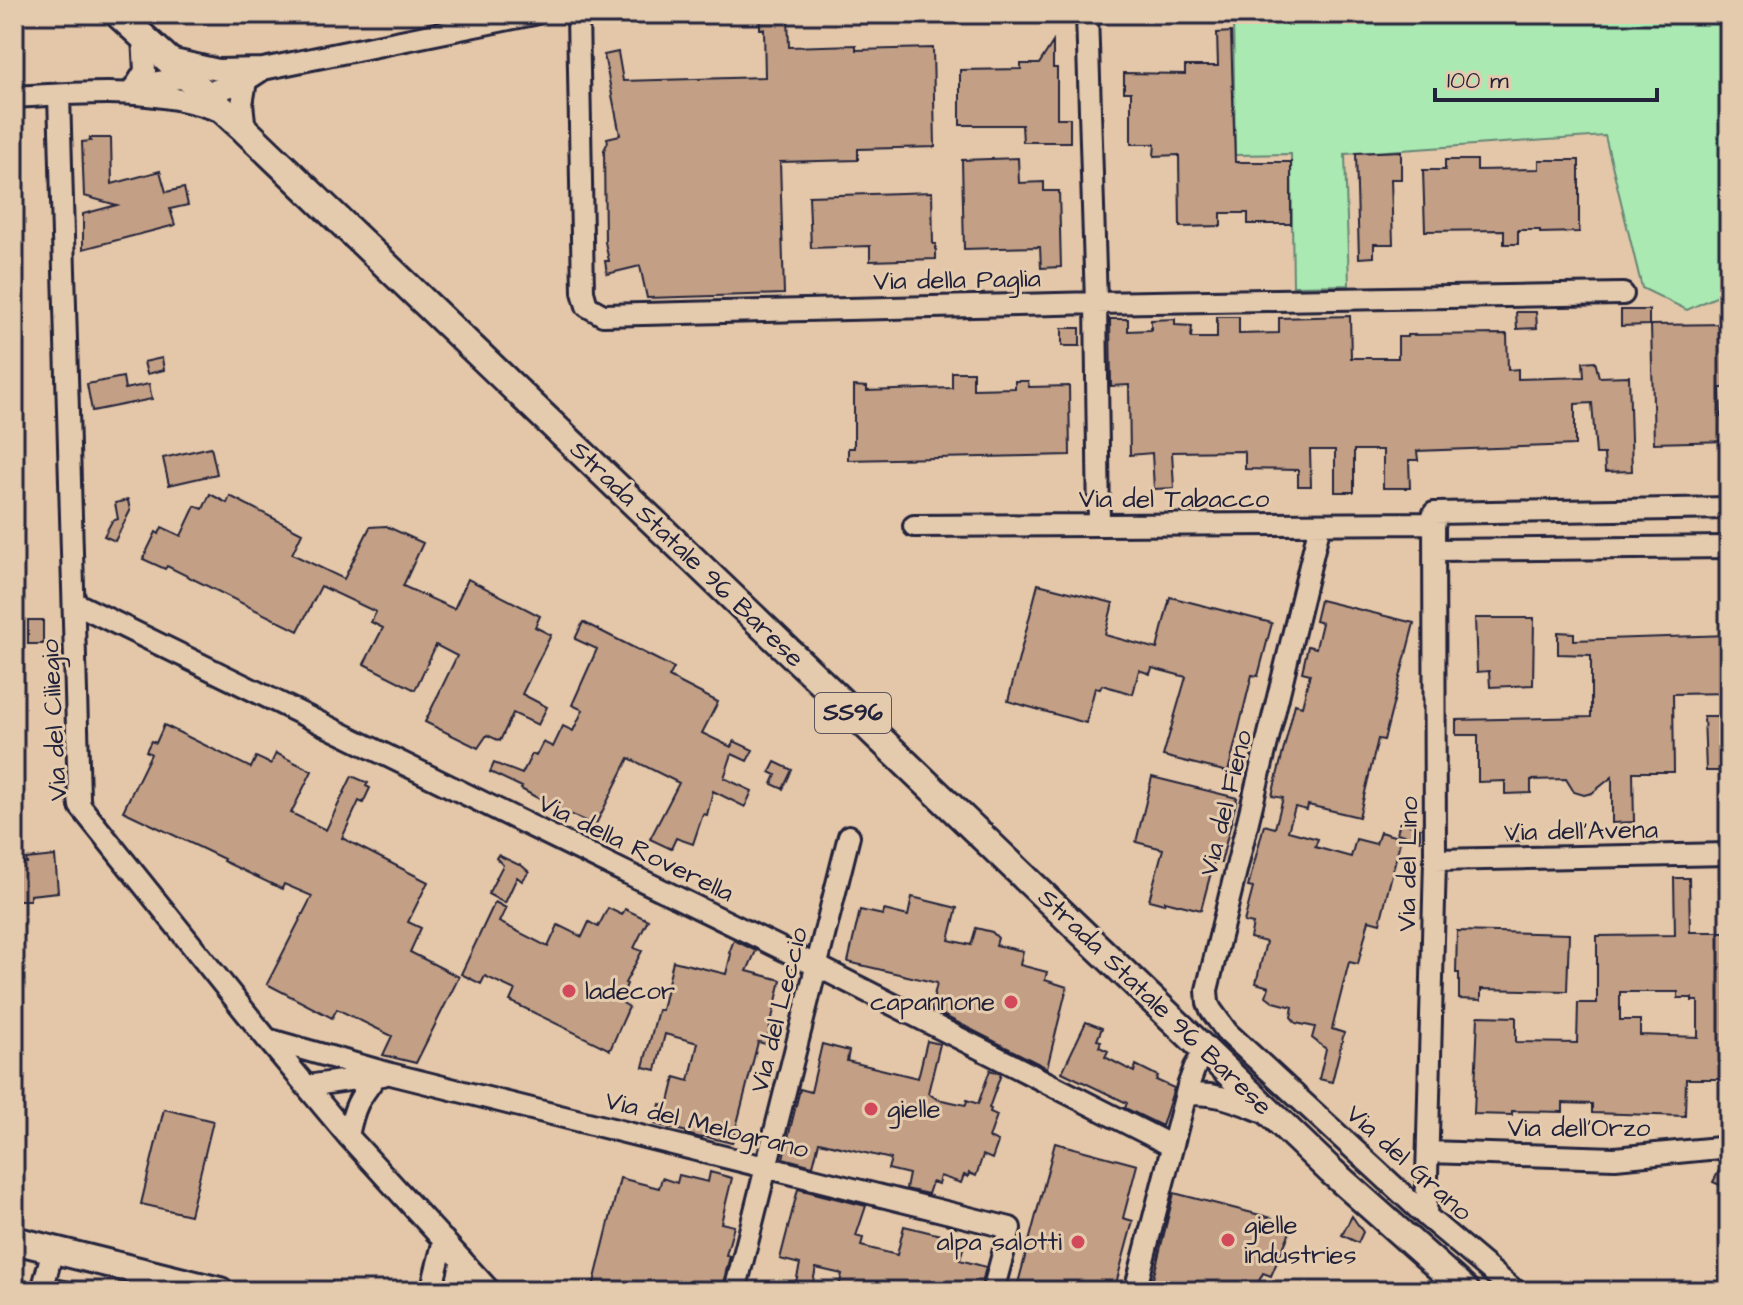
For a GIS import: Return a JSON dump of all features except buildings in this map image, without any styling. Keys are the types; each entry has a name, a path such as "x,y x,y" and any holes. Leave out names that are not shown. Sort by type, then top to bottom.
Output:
{"main road":[{"name":"Strada Statale 96 Barese","path":"118,14 165,58 189,89 236,122 1331,1171 1466,1291"},
{"path":"14,1240 166,1284 220,1291"}],"street":[{"path":"165,58 218,70 263,69 534,14"},
{"name":"Via della Paglia","path":"578,14 583,292 587,306 603,315 1623,294"},
{"path":"1087,14 1099,525"},
{"path":"130,88 145,71 143,38"},
{"path":"14,97 130,88 224,89 246,81 263,69"},
{"path":"189,89 218,70"},
{"path":"236,122 246,81"},
{"name":"Via del Ciliegio","path":"59,95 80,806 348,1136 490,1291"},
{"name":"Via del Tabacco","path":"914,526 1320,524 1729,508"},
{"name":"Via del Lino","path":"1426,1216 1435,860 1435,518"},
{"name":"Via del Fieno","path":"1270,1072 1216,1019 1208,1003 1207,990 1320,524"},
{"path":"1435,550 1729,547"},
{"name":"Via della Roverella","path":"75,603 817,966 1172,1146"},
{"name":"Via del Leccio","path":"735,1291 849,836"},
{"name":"Via dell'Avena","path":"1435,860 1729,854"},
{"name":"Via del Melograno","path":"267,1039 384,1075 1010,1228 993,1291"},
{"path":"1135,1291 1172,1146 1195,1094 1195,1067 1214,1058"},
{"path":"1247,1090 1270,1072"},
{"name":"Via del Grano","path":"1270,1072 1426,1216 1515,1291"},
{"path":"307,1086 384,1075"},
{"path":"348,1136 353,1110 359,1099 384,1075"},
{"path":"1195,1094 1232,1100 1274,1116"},
{"name":"Via dell'Orzo","path":"1428,1152 1629,1158 1729,1147"},
{"path":"431,1291 444,1240"},
{"path":"42,1291 53,1249"},
{"path":"455,1291 462,1260"}],"green space":[{"path":"1233,14 1729,14 1729,291 1687,310 1642,288 1605,136 1345,154 1349,285 1293,286 1291,154 1235,155"}],"place":[{"name":"ladecor","path":"569,991"},
{"name":"capannone","path":"1011,1002"},
{"name":"gielle","path":"871,1109"},
{"name":"gielle industries","path":"1228,1240"},
{"name":"alpa salotti","path":"1078,1242"}]}
